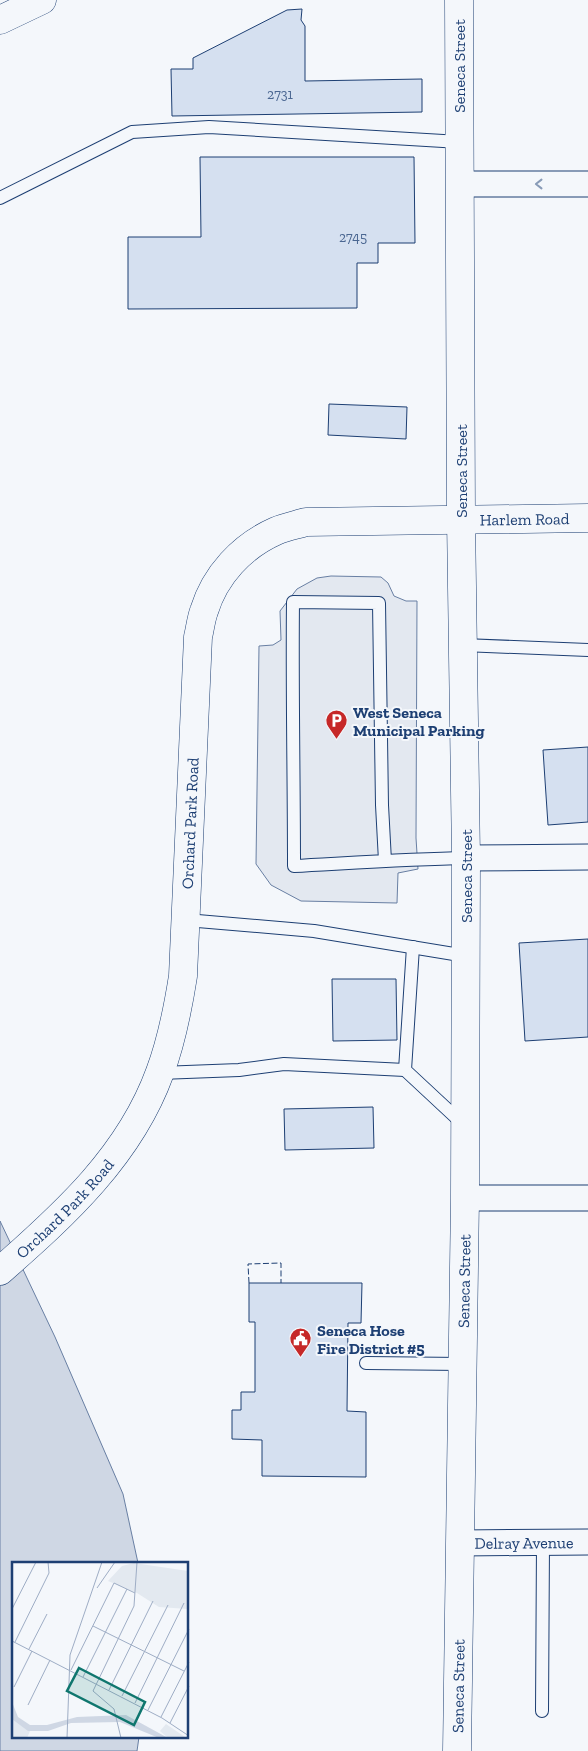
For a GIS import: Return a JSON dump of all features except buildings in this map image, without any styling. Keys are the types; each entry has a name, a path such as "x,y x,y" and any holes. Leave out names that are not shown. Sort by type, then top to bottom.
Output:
{"main road":[{"path":"0,20 42,0"},
{"name":"Seneca Street","path":"458,1751 466,956 461,519 459,0"},
{"name":"Harlem Road","path":"461,519 588,518"},
{"name":"Orchard Park Road","path":"0,1271 74,1204 112,1160 139,1118 160,1073 175,1025 183,976 198,637 204,611 214,587 229,565 251,545 277,531 306,522 461,519"}],"street":[{"path":"460,184 588,184"},
{"path":"466,858 588,857"},
{"path":"465,1198 588,1198"},
{"name":"Delray Avenue","path":"460,1543 588,1542"}],"lane":[{"path":"0,198 132,132 209,128 460,142"},
{"path":"385,861 382,805 379,603 293,602 294,866 466,858"},
{"path":"463,645 588,650"},
{"path":"186,920 314,931 466,956"},
{"path":"405,1070 413,947"},
{"path":"160,1073 239,1070 284,1064 405,1070 465,1126"},
{"path":"366,1363 462,1364"},
{"path":"542,1712 543,1543"}],"shaded area":[{"name":"West Seneca Municipal Parking","path":"331,576 381,577 388,583 394,596 406,601 417,601 416,838 418,869 398,873 397,903 301,901 271,885 256,864 259,646 273,645 281,640 280,611 297,589 317,578"},
{"path":"0,1221 55,1337 123,1494 138,1562 12,1562 12,1738 139,1738 137,1751 0,1751"}],"fence":[{"path":"249,1283 248,1264 281,1263 281,1283"}],"place":[{"name":"West Seneca Municipal Parking","path":"337,740"},
{"name":"Seneca Hose Fire District #5","path":"301,1358"}]}
